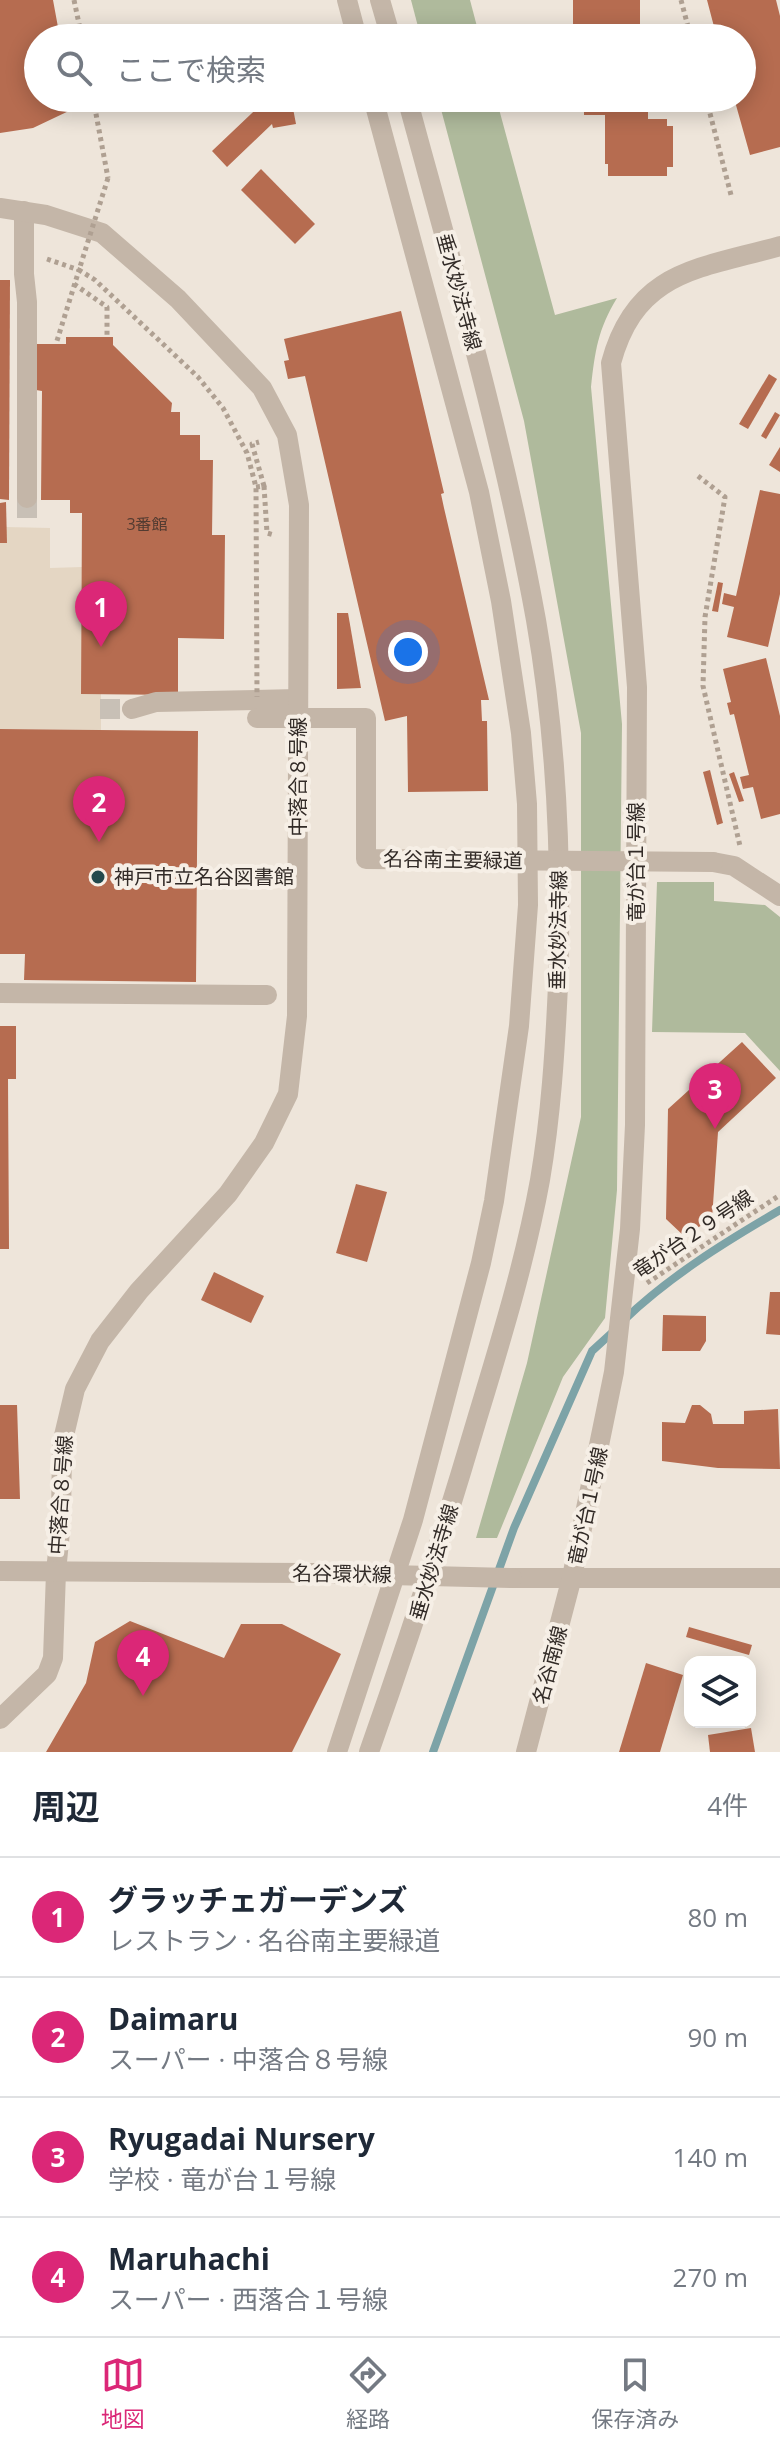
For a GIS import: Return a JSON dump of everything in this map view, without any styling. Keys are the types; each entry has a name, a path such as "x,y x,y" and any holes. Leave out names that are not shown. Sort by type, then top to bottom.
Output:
{"street":[{"path":"347,0 353,24"},
{"path":"380,0 387,24"},
{"name":"垂水妙法寺線","path":"337,1752 413,1520 491,1216 519,1026 528,890 527,804 521,733 501,601 479,492 377,112"},
{"name":"垂水妙法寺線","path":"369,1752 424,1597 520,1271 540,1178 551,1103 560,923 556,782 536,622 509,488 479,363 411,112"},
{"name":"中落合８号線","path":"0,208 46,215 102,233 178,299 262,388 287,435 299,505 297,1016 288,1094 247,1171 139,1291 100,1341 75,1389 62,1444 61,1521 51,1665 40,1682 0,1719"},
{"path":"24,211 27,498"},
{"name":"竜が台１号線","path":"572,1577 608,1412 623,1299 635,1125 637,687 611,363 623,327 647,295 677,276 780,246"},
{"path":"132,709 156,702 298,699"},
{"name":"名谷南主要緑道","path":"257,718 366,718 366,859 724,864"},
{"path":"724,864 780,896"},
{"path":"0,993 267,995"},
{"name":"名谷環状線","path":"0,1571 512,1578 780,1578"},
{"name":"名谷南線","path":"526,1752 572,1577"}],"path":[{"path":"74,0 79,24"},
{"path":"681,0 687,24"},
{"path":"56,344 108,178 96,112"},
{"path":"710,112 731,195"},
{"path":"46,258 79,270 95,280 198,377 223,408 247,453 256,487 257,718"},
{"path":"74,284 107,307 107,337"},
{"path":"259,442 252,444 264,486 267,533 274,535"},
{"path":"698,476 725,497 705,617 703,686 740,846 724,864"},
{"path":"256,487 264,486"},
{"name":"竜が台２９号線","path":"623,1299 780,1195"}],"green space":[{"path":"411,0 470,0 476,24 417,24"},
{"path":"442,112 500,112 555,315 617,298 598,341 591,387 622,724 617,1190 605,1318 563,1377 497,1538 476,1538 527,1363 581,1117 581,733 524,421"},
{"path":"657,882 714,882 714,901 765,905 780,917 780,1071 745,1033 652,1032"}],"shaded area":[{"path":"6,527 50,528 50,568 82,567 81,694 101,694 101,730 0,729 0,543"}],"building":[{"path":"0,0 53,0 57,24 24,24 24,112 67,112 33,128 0,133"},
{"path":"573,0 640,0 640,24 573,24"},
{"path":"707,0 776,0 780,16 780,147 750,155 738,112 756,112 756,24 713,24"},
{"path":"253,112 294,112 296,124 273,128 272,124 227,167 212,151"},
{"path":"584,112 648,112 648,119 667,119 667,126 673,126 673,167 667,167 667,176 608,176 608,164 605,164 605,115 584,115"},
{"path":"261,169 315,224 295,244 241,190"},
{"path":"0,280 10,280 9,500 0,499"},
{"path":"401,311 489,700 481,700 482,721 487,721 488,791 408,792 407,716 385,721 305,376 288,379 284,361 289,360 284,339"},
{"path":"66,337 113,337 113,345 172,403 171,412 180,412 180,435 200,435 200,460 213,460 212,535 225,535 224,639 178,638 178,695 81,694 82,513 70,513 70,500 41,500 42,391 36,390 36,344 66,344"},
{"path":"769,374 777,379 748,429 739,424"},
{"path":"775,412 780,415 766,439 761,436"},
{"path":"780,447 780,472 769,465"},
{"path":"760,490 780,494 780,594 768,647 727,637 734,607 722,604 724,593 736,596"},
{"path":"6,502 7,543 0,543 0,503"},
{"path":"718,582 723,583 718,612 712,611"},
{"path":"337,613 348,613 361,688 337,689"},
{"path":"766,658 780,716 780,814 761,819 753,787 743,789 740,777 749,775 734,714 730,715 727,703 731,702 723,669"},
{"path":"0,729 198,731 196,982 24,980 25,954 0,954"},
{"path":"710,770 723,823 717,825 703,772"},
{"path":"734,772 744,801 739,802 729,774"},
{"path":"0,1026 16,1026 16,1079 8,1079 9,1249 0,1249"},
{"path":"742,1042 776,1078 718,1132 712,1219 684,1236 666,1219 668,1109"},
{"path":"356,1184 387,1192 367,1262 336,1253"},
{"path":"214,1272 264,1296 251,1323 201,1300"},
{"path":"770,1292 780,1292 780,1335 766,1334"},
{"path":"663,1315 706,1316 706,1341 700,1351 662,1351"},
{"path":"0,1405 17,1405 20,1499 0,1499"},
{"path":"692,1405 700,1405 711,1414 713,1424 744,1424 744,1411 778,1409 780,1469 718,1468 662,1461 662,1422 685,1423"},
{"path":"130,1621 224,1658 241,1624 282,1624 341,1654 292,1752 46,1752 86,1683 95,1642"},
{"path":"689,1627 752,1645 749,1655 686,1637"},
{"path":"646,1663 683,1675 660,1752 619,1752"},
{"path":"751,1728 755,1752 710,1752 708,1735"}],"waterway":[{"path":"624,1320 699,1260 780,1210"},
{"path":"433,1752 514,1528 592,1351 615,1330"}],"tunnel":[{"path":"27,498 27,527"},
{"path":"100,709 132,709"}],"place":[{"name":"グラッチェガーデンズ","path":"101,647"},
{"name":"Daimaru","path":"99,842"},
{"name":"神戸市立名谷図書館","path":"98,877"},
{"name":"Ryugadai Nursery","path":"715,1129"},
{"name":"Maruhachi","path":"143,1696"}]}
